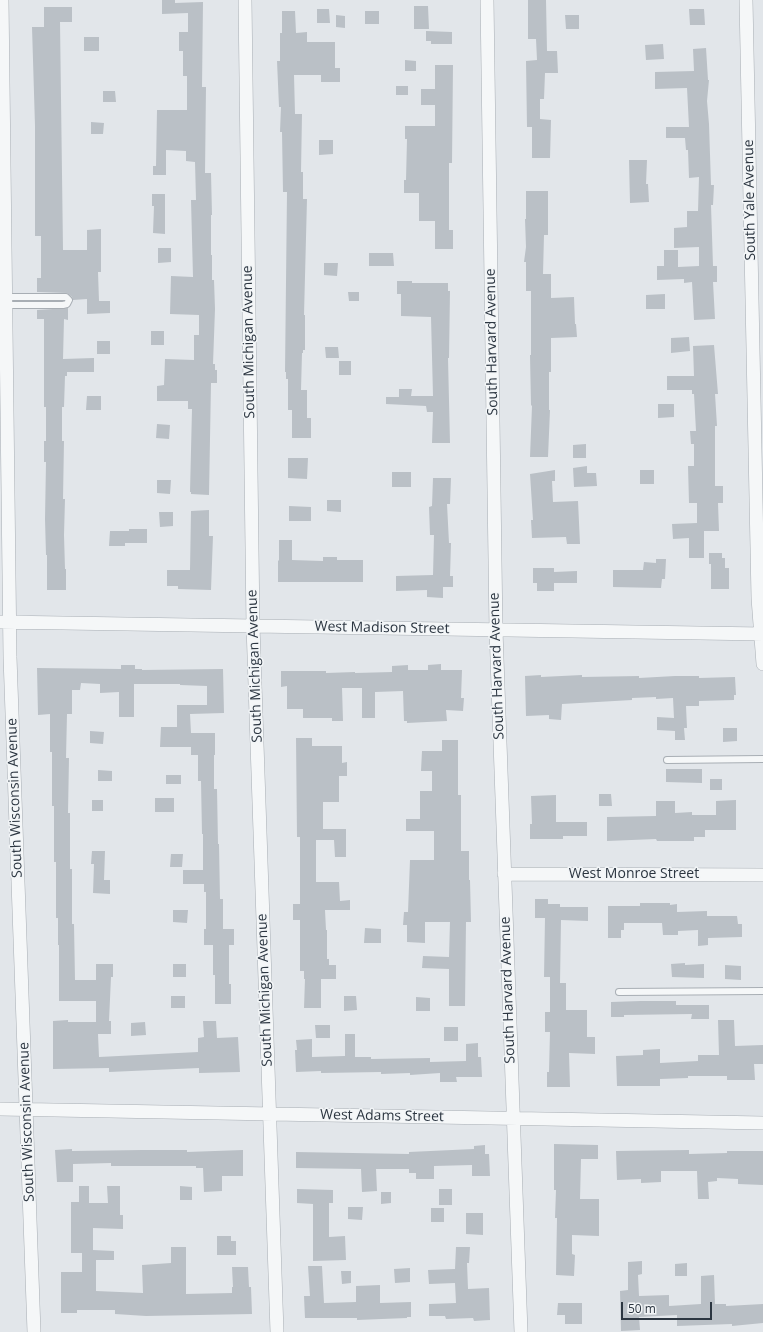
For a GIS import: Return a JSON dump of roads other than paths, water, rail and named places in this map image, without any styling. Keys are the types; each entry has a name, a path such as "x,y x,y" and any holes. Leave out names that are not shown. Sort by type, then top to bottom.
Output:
{"street":[{"name":"South Wisconsin Avenue","path":"2,0 6,301 5,622 10,657 34,1332"},
{"name":"South Michigan Avenue","path":"244,0 253,626 277,1332"},
{"name":"South Harvard Avenue","path":"487,0 496,630 512,1118 521,1332"},
{"name":"South Yale Avenue","path":"746,0 758,590 763,664"},
{"name":"West Madison Street","path":"5,622 762,634"},
{"name":"West Monroe Street","path":"504,874 763,875"},
{"name":"West Adams Street","path":"0,1109 763,1123"}],"lane":[{"path":"63,297 66,297 69,300 67,304 63,305 6,301 63,297"},
{"path":"667,760 763,759"},
{"path":"619,992 763,991"}]}
